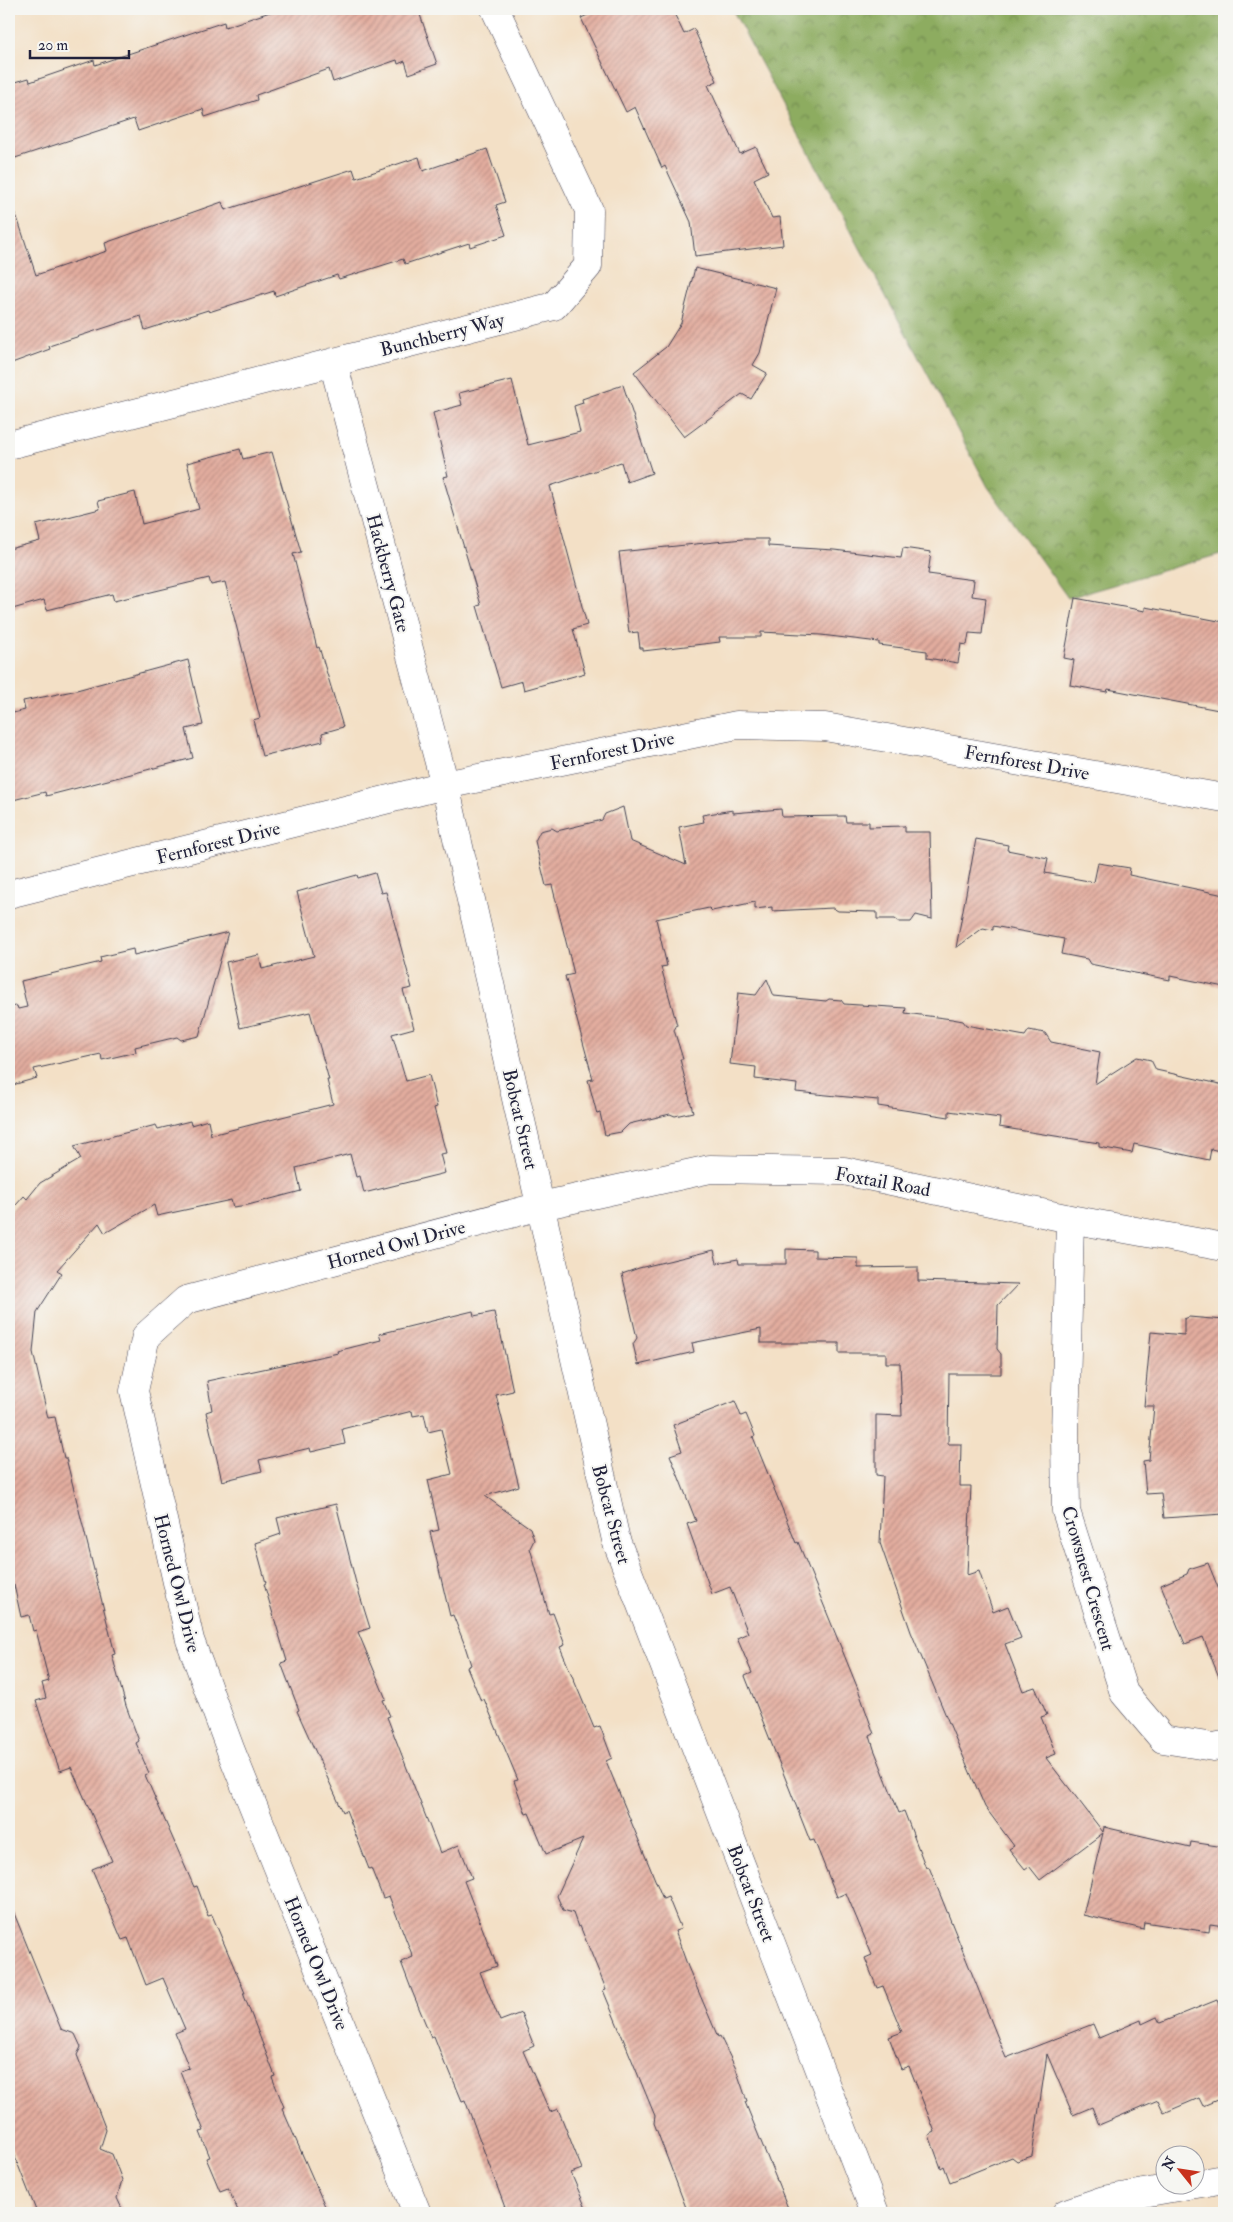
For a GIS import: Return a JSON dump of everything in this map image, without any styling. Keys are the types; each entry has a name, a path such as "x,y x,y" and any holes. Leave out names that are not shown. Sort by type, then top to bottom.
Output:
{"street":[{"name":"Bunchberry Way","path":"9,445 554,306 588,266 589,210 495,9"},
{"name":"Hackberry Gate","path":"332,362 445,785"},
{"name":"Fernforest Drive","path":"9,894 445,785 737,725 825,727 1224,798"},
{"name":"Bobcat Street","path":"445,785 616,1540 875,2213"},
{"name":"Foxtail Road","path":"540,1206 710,1169 844,1171 1070,1219 1224,1247"},
{"name":"Horned Owl Drive","path":"417,2213 231,1751 190,1640 134,1391 146,1336 186,1300 540,1206"},
{"name":"Crowsnest Crescent","path":"1070,1219 1064,1437 1066,1512 1124,1693 1163,1739 1213,1747 1224,1745"},
{"path":"1206,2182 1224,2179"},
{"path":"1066,2213 1104,2200 1156,2191"}],"green space":[{"path":"732,9 1224,9 1224,553 1068,598 988,487"}],"building":[{"path":"279,9 418,9 437,64 409,74 405,61 398,64 397,60 333,82 329,69 256,95 257,100 205,117 203,109 138,131 134,119 9,160 9,84 29,78 30,82 94,60 95,65 224,22 225,27"},
{"path":"601,9 672,9 684,34 694,29 717,81 708,85 740,154 756,147 768,172 754,179 772,218 780,217 783,245 695,256 691,222 665,166 662,168 635,107 626,112 581,18"},
{"path":"487,149 505,202 496,205 506,235 470,247 469,243 405,264 403,259 339,279 337,275 275,296 274,291 145,330 141,316 49,346 50,349 9,364 9,209 14,208 36,275 107,251 105,243 222,202 225,210 353,169 356,178 419,157 423,171"},
{"path":"695,268 776,288 760,353 753,365 767,373 751,399 742,394 684,437 634,372 666,347 681,323"},
{"path":"512,380 528,445 580,432 574,406 583,403 582,399 623,385 652,473 627,482 621,462 550,486 587,625 573,629 585,673 524,690 522,681 501,687 477,606 481,605 443,477 448,476 433,413 462,405 459,393"},
{"path":"240,449 243,459 272,452 301,552 293,554 317,648 319,647 343,727 322,733 323,741 262,756 253,720 260,718 225,582 211,585 209,578 114,601 112,594 47,610 44,600 9,610 9,549 40,541 36,525 100,509 98,501 135,492 142,524 199,509 187,463"},
{"path":"743,539 768,539 768,546 834,550 901,558 903,548 931,552 928,574 974,580 972,596 986,598 982,634 969,633 967,645 961,644 958,663 927,658 927,651 879,645 879,642 821,635 761,632 761,637 719,637 720,642 643,651 643,648 640,648 638,632 629,633 619,552"},
{"path":"1075,598 1145,611 1145,607 1224,622 1224,711 1108,689 1107,692 1070,685 1074,660 1064,658"},
{"path":"188,660 203,725 186,729 193,758 46,796 45,792 9,801 9,714 25,710 23,701 73,691"},
{"path":"623,807 630,841 686,865 679,827 704,822 702,815 733,810 733,813 781,809 782,817 845,816 846,822 869,822 869,827 905,826 905,832 930,832 932,919 916,915 911,922 899,922 895,919 877,919 877,912 838,911 833,908 772,911 772,907 755,909 755,902 712,911 709,908 656,919 667,966 661,967 677,1025 674,1030 683,1059 680,1059 693,1112 675,1116 670,1114 629,1124 621,1132 605,1135 600,1113 597,1114 588,1080 593,1079 565,976 574,974 552,885 546,886 535,841 540,831 552,828 557,831 602,820 605,814"},
{"path":"976,839 1008,845 1007,850 1048,858 1045,873 1094,882 1098,863 1130,868 1129,875 1224,895 1224,987 1170,976 1170,980 1090,964 1087,959 1061,954 1064,939 993,926 993,930 983,928 956,948"},
{"path":"375,873 381,893 386,892 412,988 403,990 414,1028 392,1034 406,1081 429,1075 437,1107 434,1108 446,1153 440,1154 445,1173 364,1193 360,1176 356,1177 350,1154 296,1168 301,1191 248,1205 233,1207 231,1200 157,1216 154,1205 105,1233 99,1223 57,1270 62,1273 37,1312 33,1352 48,1418 55,1417 115,1654 112,1655 126,1706 139,1741 136,1743 149,1773 145,1775 194,1887 197,1886 208,1916 212,1915 245,1993 243,1993 275,2076 272,2077 284,2107 282,2108 328,2213 239,2213 228,2188 220,2191 206,2158 210,2157 200,2132 204,2131 180,2071 189,2068 175,2033 185,2029 163,1978 146,1985 128,1938 122,1940 92,1869 112,1861 71,1767 60,1771 36,1701 46,1698 42,1683 49,1681 36,1630 33,1631 29,1615 21,1617 14,1585 9,1586 9,1213 24,1196 27,1199 40,1183 81,1159 74,1146 156,1125 158,1129 190,1121 191,1125 208,1120 211,1135 333,1104 327,1080 329,1080 310,1012 240,1028 226,962 259,955 262,969 314,956 297,892 357,875 358,878"},
{"path":"228,932 199,1036 181,1040 177,1037 135,1047 136,1052 102,1060 101,1054 34,1069 37,1078 9,1086 9,1007 17,1006 18,1009 27,1007 21,981 101,962 100,957 133,949 134,955"},
{"path":"767,979 774,996 826,1001 829,999 841,1000 844,1004 906,1008 905,1013 963,1021 966,1025 1025,1036 1029,1030 1045,1033 1051,1042 1100,1052 1095,1084 1137,1057 1151,1060 1156,1070 1224,1085 1224,1152 1211,1149 1209,1160 1134,1144 1132,1153 1099,1147 1099,1143 999,1127 1000,1118 949,1111 949,1117 878,1106 878,1100 796,1092 797,1084 755,1079 756,1067 730,1064 738,993 756,995"},
{"path":"786,1249 815,1250 815,1257 858,1258 858,1268 918,1267 918,1281 1018,1284 998,1305 997,1349 1001,1354 1001,1374 949,1374 948,1444 961,1444 960,1486 971,1486 967,1575 979,1571 993,1612 1008,1606 1021,1638 1005,1644 1023,1691 1035,1687 1047,1715 1041,1717 1056,1754 1046,1758 1103,1832 1104,1827 1190,1847 1191,1842 1224,1847 1224,1926 1210,1924 1209,1932 1144,1922 1143,1929 1083,1915 1103,1833 1040,1880 1029,1866 1025,1869 1009,1849 1014,1846 985,1807 954,1735 911,1632 880,1543 883,1476 876,1475 876,1415 902,1416 900,1363 886,1363 886,1353 839,1353 839,1343 761,1343 761,1329 692,1343 694,1352 638,1365 633,1344 637,1338 622,1274 639,1268 714,1250 717,1263 738,1259 739,1264 786,1264"},
{"path":"473,1311 474,1316 494,1312 513,1391 496,1395 519,1486 485,1496 530,1528 534,1540 530,1548 549,1614 553,1613 565,1645 560,1647 594,1728 600,1726 612,1758 606,1761 663,1899 668,1897 681,1929 675,1931 688,1967 718,2037 720,2036 736,2069 747,2101 745,2102 790,2213 688,2213 654,2123 655,2116 603,1990 606,1989 580,1926 578,1927 573,1913 563,1910 557,1896 583,1839 546,1854 529,1813 526,1814 514,1781 518,1780 484,1699 481,1701 467,1667 471,1665 464,1643 453,1615 450,1616 430,1532 439,1530 428,1480 452,1474 441,1429 428,1432 424,1414 413,1416 412,1411 342,1429 345,1444 311,1452 310,1448 259,1460 262,1471 222,1481 206,1412 212,1410 207,1381 338,1353 337,1351 381,1340 379,1334"},
{"path":"1189,1317 1224,1320 1224,1514 1164,1518 1161,1493 1146,1494 1143,1461 1149,1460 1154,1406 1144,1406 1151,1332 1184,1335 1184,1319"},
{"path":"735,1401 741,1416 746,1414 755,1436 753,1437 796,1543 798,1542 858,1689 874,1734 870,1736 874,1749 899,1813 904,1811 926,1868 929,1867 1006,2058 1093,2024 1099,2038 1141,2020 1142,2024 1157,2017 1160,2023 1217,2000 1224,2018 1224,2097 1203,2106 1199,2098 1164,2113 1158,2100 1099,2125 1092,2107 1073,2115 1047,2054 1032,2156 1017,2161 1012,2157 950,2182 944,2166 941,2168 929,2135 935,2132 909,2066 901,2069 889,2037 902,2032 883,1986 877,1988 865,1958 872,1955 846,1893 837,1897 814,1840 810,1841 745,1676 752,1673 737,1638 748,1633 730,1587 712,1594 687,1524 696,1521 670,1455 682,1451 673,1425"},
{"path":"336,1504 356,1583 370,1628 358,1632 386,1699 383,1700 390,1716 387,1717 440,1853 459,1845 472,1878 464,1881 497,1966 480,1972 500,2021 521,2013 534,2046 523,2051 550,2112 558,2109 582,2169 571,2173 588,2213 507,2213 465,2100 462,2101 434,2036 431,2037 401,1962 413,1957 389,1896 383,1898 371,1868 369,1869 346,1810 343,1812 297,1711 299,1710 281,1663 287,1661 264,1584 266,1583 255,1543 281,1534 277,1518"},
{"path":"1208,1563 1224,1602 1223,1687 1203,1637 1185,1644 1161,1585 1187,1574 1189,1569"},
{"path":"9,1901 61,2029 75,2034 81,2047 77,2055 106,2130 100,2149 112,2154 122,2180 117,2198 124,2213 37,2213 9,2142"}]}
